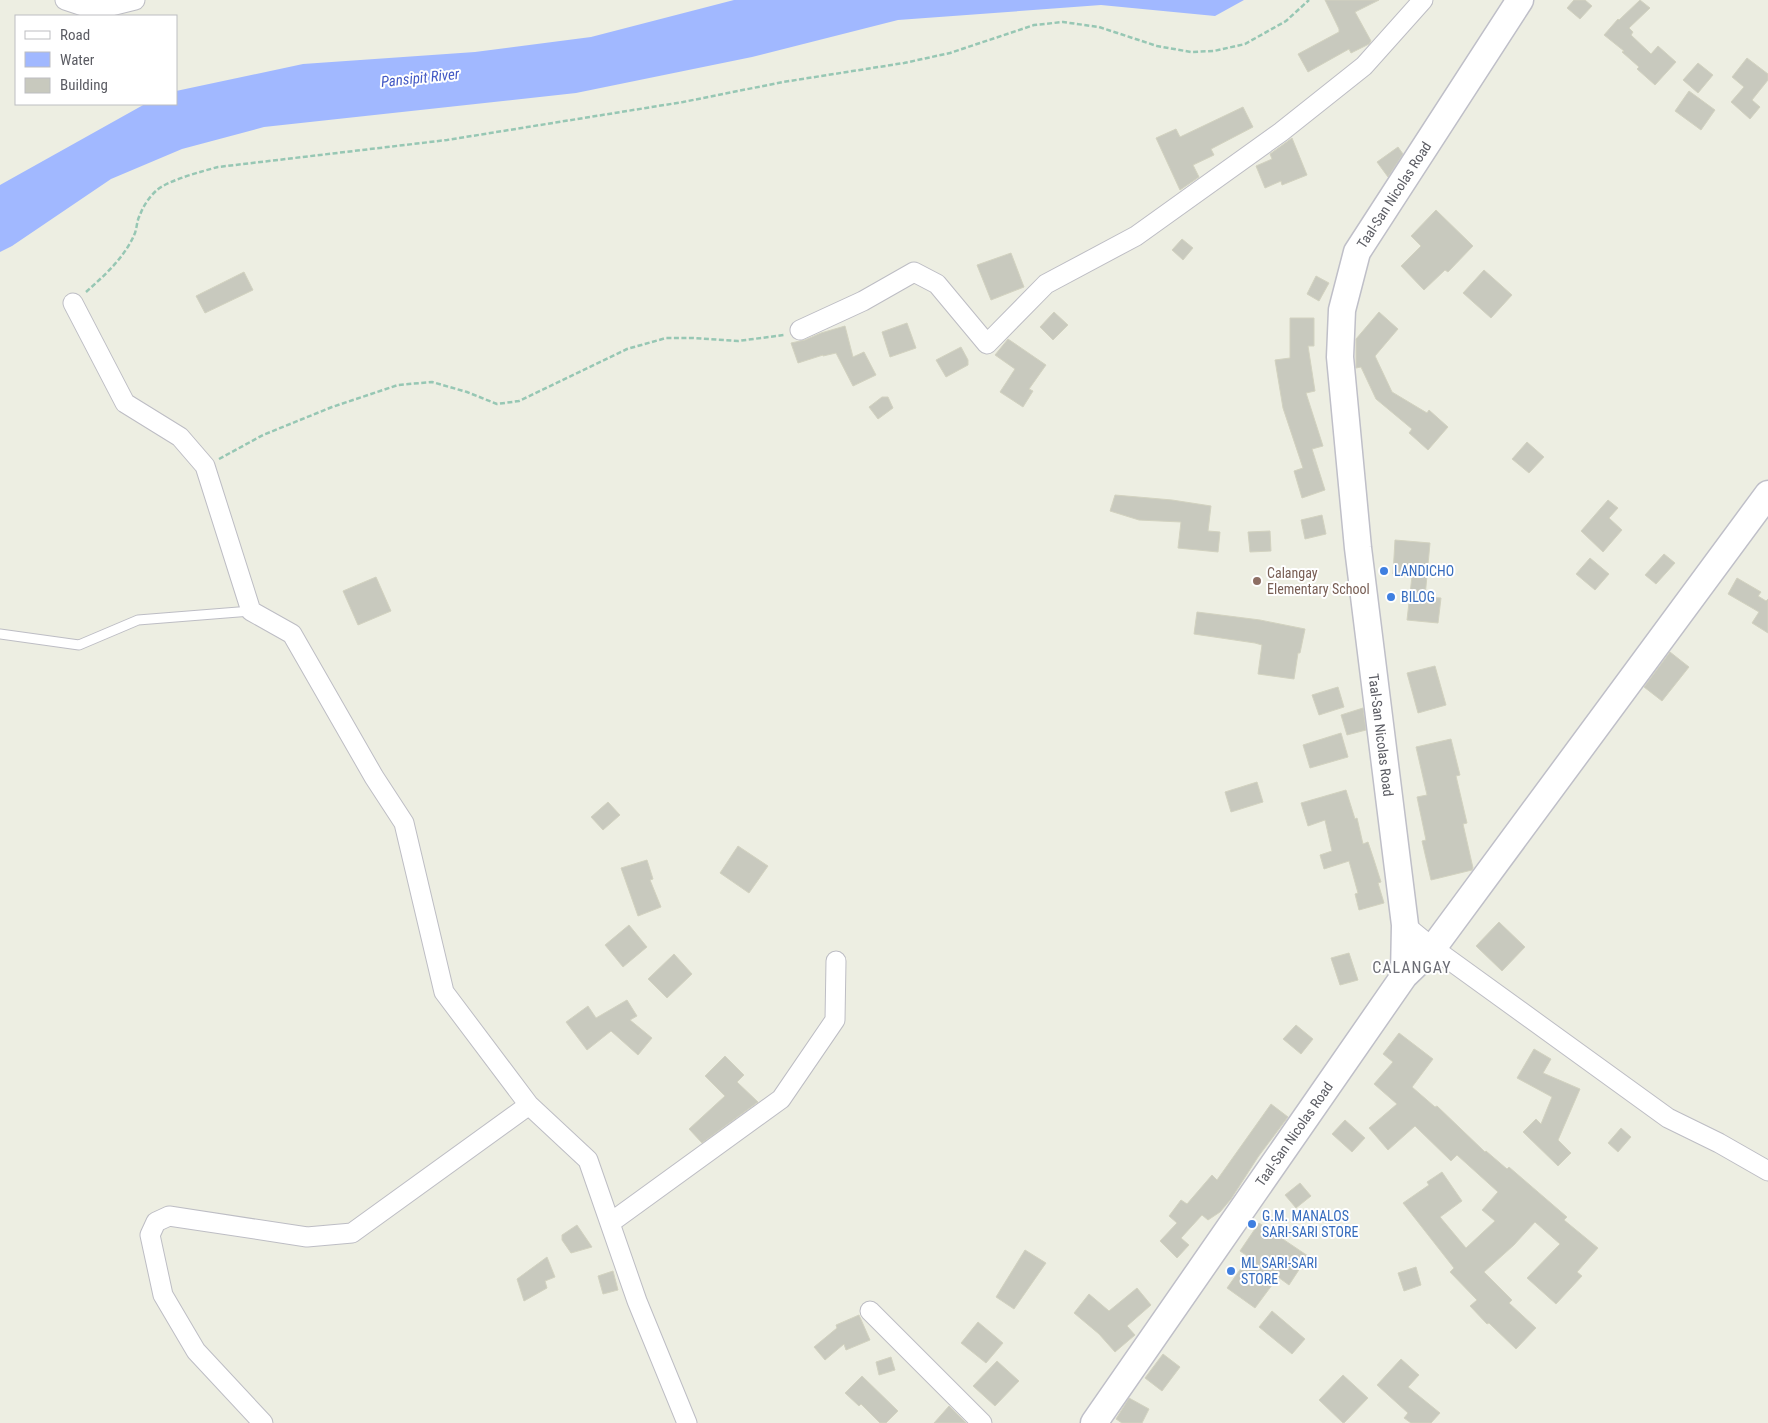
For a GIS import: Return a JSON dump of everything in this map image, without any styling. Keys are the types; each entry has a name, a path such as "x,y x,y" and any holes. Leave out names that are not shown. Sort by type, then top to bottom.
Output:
{"main road":[{"name":"Taal-San Nicolas Road","path":"1094,1423 1404,976 1405,925 1358,548 1340,357 1342,310 1357,252 1520,0"},
{"path":"1404,976 1434,948 1768,494"}],"street":[{"path":"65,0 95,10 135,0"},
{"path":"800,330 863,301 914,272 938,284 987,344 1046,284 1136,236 1281,132 1364,66 1423,0"},
{"path":"73,303 125,403 180,437 205,466 251,611 292,634 374,777 404,823 444,992 529,1105 588,1160 637,1301 687,1423"},
{"path":"1405,925 1668,1118 1719,1143 1768,1171"},
{"path":"610,1223 781,1099 835,1020 836,961"},
{"path":"263,1423 196,1351 163,1295 150,1235 156,1222 169,1216 307,1237 352,1233 529,1105"},
{"path":"870,1311 982,1423"}],"lane":[{"path":"0,634 79,645 138,620 251,611"}],"path":[{"path":"73,303 104,276 120,258 135,233 139,215 146,202 158,189 190,175 218,166 447,140 682,102 783,82 904,63 950,53 1034,25 1064,22 1099,27 1158,46 1191,52 1214,51 1245,44 1286,21 1309,0"},
{"path":"205,466 263,435 332,407 398,385 432,382 468,392 497,404 519,400 627,349 666,338 738,341 781,336 800,330"}],"water":[{"name":"Pansipit River","path":"734,0 1244,0 1215,16 1101,5 898,20 752,57 576,93 264,127 182,149 111,179 12,246 0,252 0,185 143,105 178,105 178,91 303,64 475,52 591,37"}],"building":[{"path":"1325,0 1379,0 1355,12 1371,41 1369,44 1351,53 1349,49 1308,72 1298,54 1339,32"},
{"path":"1574,0 1585,0 1592,6 1580,19 1567,8"},
{"path":"1640,0 1650,8 1629,28 1633,32 1631,35 1651,54 1658,46 1676,62 1655,85 1637,69 1639,67 1622,52 1624,51 1604,35 1618,19"},
{"path":"1747,58 1768,74 1768,80 1752,100 1760,107 1750,119 1731,102 1744,87 1732,77"},
{"path":"1698,63 1713,75 1698,93 1683,80"},
{"path":"1689,91 1715,110 1701,130 1675,111"},
{"path":"1243,107 1253,127 1211,149 1214,155 1193,165 1199,177 1180,190 1156,138 1176,129 1180,137"},
{"path":"1292,138 1307,175 1282,185 1281,181 1265,188 1256,166 1272,159 1270,154"},
{"path":"1398,147 1403,154 1388,177 1377,162"},
{"path":"1436,210 1473,246 1448,272 1445,270 1424,290 1401,266 1421,246 1411,236"},
{"path":"1182,239 1193,248 1183,260 1172,250"},
{"path":"1011,253 1024,287 991,300 977,265"},
{"path":"1484,270 1512,295 1491,318 1463,293"},
{"path":"244,272 253,290 205,313 196,296"},
{"path":"1316,276 1329,283 1319,301 1307,294"},
{"path":"1054,312 1068,325 1053,340 1040,327"},
{"path":"1379,312 1398,329 1375,356 1392,392 1427,413 1429,410 1448,427 1428,450 1409,433 1412,429 1376,399 1361,367 1356,368 1356,339"},
{"path":"1290,318 1314,318 1314,346 1308,346 1315,391 1306,393 1323,446 1312,449 1325,490 1302,498 1294,471 1303,468 1283,408 1275,360 1290,358"},
{"path":"907,323 916,348 890,357 882,332"},
{"path":"845,326 853,357 864,352 876,375 853,386 836,353 798,363 791,343"},
{"path":"1008,339 1046,365 1029,389 1033,391 1023,407 1000,392 1015,369 995,355"},
{"path":"961,347 968,360 968,365 946,377 936,360"},
{"path":"882,397 888,397 893,408 878,419 869,407"},
{"path":"1527,442 1544,457 1529,473 1512,459"},
{"path":"1115,495 1172,500 1211,506 1208,531 1220,532 1218,552 1178,548 1181,522 1139,520 1110,511"},
{"path":"1608,500 1618,508 1609,518 1622,530 1603,552 1581,531"},
{"path":"1322,515 1326,534 1305,539 1301,520"},
{"path":"1270,531 1271,551 1250,552 1248,532"},
{"path":"1395,540 1430,543 1425,597 1441,598 1438,623 1407,620 1412,576 1393,574"},
{"path":"1664,554 1675,563 1656,584 1645,575"},
{"path":"1590,558 1609,574 1595,590 1576,574"},
{"path":"376,577 391,611 358,625 343,591"},
{"path":"1737,578 1761,592 1758,596 1766,601 1768,599 1768,633 1752,623 1759,612 1728,594"},
{"path":"1197,612 1260,620 1305,629 1300,653 1298,653 1294,679 1258,674 1262,645 1194,634"},
{"path":"1670,652 1689,667 1662,701 1644,687"},
{"path":"1435,666 1446,705 1418,713 1407,673"},
{"path":"1338,687 1344,707 1319,715 1312,695"},
{"path":"1363,708 1366,730 1347,735 1341,715"},
{"path":"1341,733 1348,757 1310,768 1303,745"},
{"path":"1451,739 1460,775 1456,776 1467,823 1463,824 1473,868 1472,870 1431,880 1422,841 1426,840 1417,797 1427,795 1416,747"},
{"path":"1257,782 1263,802 1231,812 1225,792"},
{"path":"1346,790 1355,819 1357,818 1363,844 1368,842 1381,882 1378,883 1384,903 1359,910 1355,894 1358,893 1349,861 1324,869 1320,855 1332,851 1325,820 1308,826 1301,803"},
{"path":"608,802 620,815 603,830 591,817"},
{"path":"738,846 768,866 749,893 720,873"},
{"path":"647,860 653,879 650,880 661,907 638,916 621,868"},
{"path":"1499,922 1525,947 1502,971 1476,946"},
{"path":"629,925 647,947 623,967 605,945"},
{"path":"1349,953 1358,980 1340,985 1331,958"},
{"path":"674,954 692,974 667,998 648,979"},
{"path":"627,1000 637,1016 630,1020 652,1038 638,1055 611,1031 587,1050 566,1022 588,1006 596,1018"},
{"path":"1296,1025 1313,1039 1301,1054 1283,1039"},
{"path":"1399,1033 1433,1059 1412,1087 1435,1107 1437,1106 1485,1152 1507,1169 1509,1167 1567,1217 1564,1220 1598,1248 1577,1272 1582,1276 1556,1304 1527,1278 1560,1244 1535,1222 1514,1245 1484,1272 1512,1300 1509,1303 1536,1328 1516,1349 1489,1323 1487,1324 1470,1306 1477,1300 1450,1272 1454,1268 1403,1203 1429,1185 1427,1182 1442,1172 1462,1201 1440,1217 1466,1248 1495,1221 1482,1210 1498,1192 1457,1155 1451,1161 1415,1126 1388,1150 1369,1128 1397,1104 1374,1084 1393,1062 1383,1054"},
{"path":"1534,1049 1551,1059 1543,1073 1580,1089 1558,1140 1571,1153 1558,1166 1523,1132 1536,1119 1541,1124 1552,1097 1517,1078"},
{"path":"725,1056 744,1075 737,1082 758,1102 702,1143 689,1129 725,1096 705,1076"},
{"path":"1271,1104 1288,1117 1220,1212 1208,1220 1202,1215 1181,1238 1189,1245 1177,1258 1160,1241 1177,1223 1169,1216 1181,1200 1187,1204 1212,1175 1217,1180"},
{"path":"1345,1120 1365,1138 1352,1152 1332,1134"},
{"path":"1621,1128 1631,1137 1618,1152 1608,1143"},
{"path":"1300,1183 1311,1196 1296,1208 1285,1195"},
{"path":"1259,1223 1308,1256 1289,1285 1278,1277 1255,1308 1227,1288 1249,1257 1240,1251"},
{"path":"577,1225 592,1247 571,1253 562,1240 562,1235"},
{"path":"1025,1250 1046,1263 1014,1309 996,1297"},
{"path":"547,1257 555,1277 545,1281 547,1288 524,1301 517,1279"},
{"path":"1416,1267 1421,1285 1404,1291 1398,1273"},
{"path":"613,1271 618,1290 603,1294 598,1276"},
{"path":"1137,1288 1151,1305 1127,1326 1135,1335 1115,1352 1099,1334 1074,1313 1089,1294 1109,1311"},
{"path":"1272,1311 1305,1339 1292,1354 1259,1327"},
{"path":"859,1315 870,1340 846,1350 844,1344 825,1360 814,1347 837,1328 836,1325"},
{"path":"978,1322 1003,1343 986,1363 961,1343"},
{"path":"1163,1354 1180,1367 1162,1391 1145,1378"},
{"path":"891,1357 895,1370 879,1375 876,1362"},
{"path":"1401,1359 1419,1375 1408,1387 1440,1413 1431,1423 1411,1423 1404,1418 1408,1413 1377,1385"},
{"path":"997,1361 1019,1381 995,1406 973,1386"},
{"path":"1343,1375 1368,1398 1344,1423 1319,1400"},
{"path":"862,1376 898,1411 886,1423 880,1423 861,1404 859,1406 845,1393"},
{"path":"1129,1398 1149,1409 1142,1423 1122,1423 1116,1419"},
{"path":"949,1406 966,1423 934,1423"}],"place":[{"name":"LANDICHO","path":"1384,571"},
{"name":"Calangay Elementary School","path":"1257,581"},
{"name":"BILOG","path":"1391,597"},
{"name":"G.M. MANALOS SARI-SARI STORE","path":"1252,1224"},
{"name":"ML SARI-SARI STORE","path":"1231,1271"}],"district":[{"name":"CALANGAY","path":"1412,967"}]}
